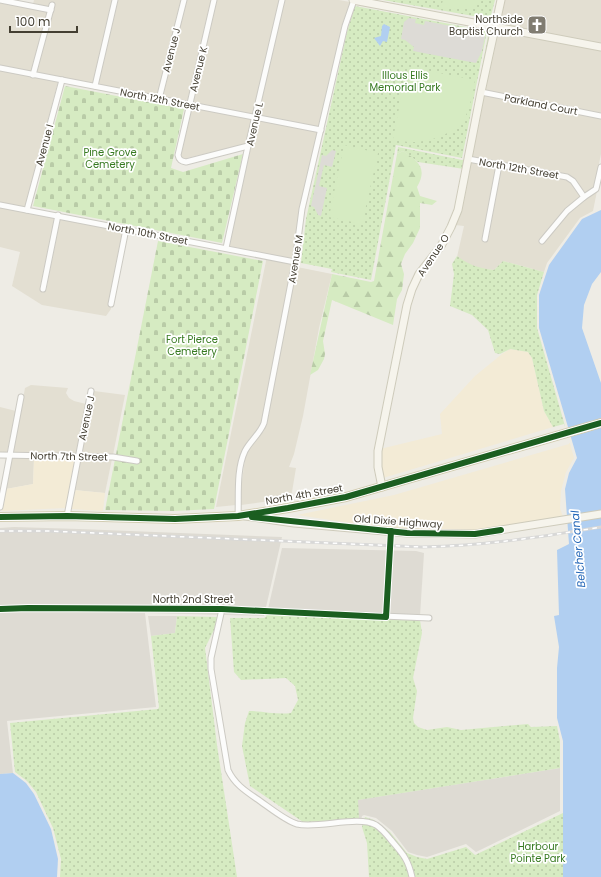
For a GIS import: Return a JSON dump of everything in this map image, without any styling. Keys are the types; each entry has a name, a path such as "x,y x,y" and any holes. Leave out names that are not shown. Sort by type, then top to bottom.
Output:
{"main road":[{"name":"North 4th Street","path":"0,516 67,516 152,519 238,516 346,497 601,423"}],"street":[{"path":"0,0 31,3 52,8 33,75"},
{"path":"95,86 115,0"},
{"name":"Avenue J","path":"159,99 184,0"},
{"name":"Avenue K","path":"214,0 178,155 180,161 186,162 248,146"},
{"name":"Avenue L","path":"226,248 282,0"},
{"path":"353,0 601,47"},
{"name":"Avenue M","path":"238,516 242,458 264,423 295,262 302,211 345,26 353,0"},
{"name":"Avenue O","path":"382,487 378,467 378,451 407,305 419,274 440,246 451,227 458,210 494,26 501,0"},
{"name":"North 12th Street","path":"0,68 321,130"},
{"name":"Avenue I","path":"27,210 62,80"},
{"name":"Parkland Court","path":"481,92 601,116"},
{"name":"North 12th Street","path":"468,159 567,177 573,181 584,197"},
{"path":"485,239 499,164"},
{"path":"542,241 566,211 596,189 601,167"},
{"name":"North 10th Street","path":"0,205 295,262"},
{"path":"44,289 58,216"},
{"path":"111,304 126,230"},
{"name":"Avenue J","path":"67,516 91,391"},
{"path":"0,507 21,397"},
{"name":"North 7th Street","path":"0,455 113,457 137,461"},
{"path":"288,508 288,519 294,522"},
{"name":"Old Dixie Highway","path":"238,516 407,533 475,534 601,514"},
{"name":"North 2nd Street","path":"0,609 222,609 429,618"},
{"path":"222,609 211,658 211,669 228,770 232,779 241,788 296,824 354,821 375,824 402,852 408,862 412,877"}],"shaded area":[{"path":"34,0 112,0 93,84 36,73 55,4 50,3 49,7 33,4"},
{"path":"117,0 181,0 157,96 98,85"},
{"path":"186,0 212,0 187,102 162,97"},
{"path":"217,0 280,0 253,114 192,103"},
{"path":"285,0 339,0 350,2 342,25 319,127 258,115"},
{"path":"504,0 601,0 601,44 497,25"},
{"path":"0,3 48,11 31,72 0,65"},
{"path":"409,18 416,19 415,23 424,25 425,21 482,32 485,36 482,51 476,63 413,51 414,47 405,40 401,39 404,22"},
{"path":"496,29 601,49 601,113 484,91"},
{"path":"0,70 58,82 25,207 0,202"},
{"path":"483,95 601,118 601,154 594,188 584,194 575,179 567,175 471,157"},
{"path":"191,108 252,119 246,144 183,159 181,155"},
{"path":"257,120 318,132 299,211 293,259 229,246"},
{"path":"332,150 336,151 332,167 324,165 319,186 327,188 321,216 318,215 314,207 311,206 322,155 326,156"},
{"path":"470,162 496,166 482,241 487,242 501,167 566,179 571,182 580,196 565,210 539,241 543,244 568,213 597,191 593,211 580,218 547,263 544,272 503,261 494,270 480,269 457,257 464,226 455,225"},
{"path":"0,207 55,217 41,291 46,291 60,218 123,231 108,306 111,307 111,309 106,316 42,305 12,286 20,252 0,247"},
{"path":"265,258 292,264 262,422 259,429 250,438 239,458 236,505 216,507 266,261"},
{"path":"297,267 332,274 319,328 303,416 294,454 289,467 296,468 291,498 241,505 241,488 245,459 248,451 264,431 267,423"},
{"path":"510,349 528,352 532,358 544,411 553,427 383,478 380,449 442,434 440,414 475,376"},
{"path":"31,385 68,388 66,393 69,398 86,404 76,454 13,452 25,388"},
{"path":"94,391 125,395 113,455 81,454"},
{"path":"0,407 16,411 7,452 0,452"},
{"path":"569,443 574,458 566,472 561,491 560,508 563,517 483,531 397,530 297,515 394,495"},
{"path":"12,457 75,459 34,459 33,484 6,489"},
{"path":"34,459 75,459 66,508 2,511 6,489 33,484"},
{"path":"80,459 112,459 105,493 74,490"},
{"path":"74,490 105,493 103,511 71,509"},
{"path":"14,527 282,537 264,616 145,613 156,707 7,721 13,773 0,774 0,528"},
{"path":"282,548 416,551 424,553 420,616 268,609"},
{"path":"148,616 177,616 175,633 151,636"},
{"path":"560,768 560,811 476,852 466,844 427,857 417,855 408,852 392,831 376,818 364,815 362,816 361,820 359,819 357,800"}],"green space":[{"path":"383,0 495,0 490,19"},
{"path":"443,0 483,0 468,8 452,9 441,7"},
{"path":"355,4 491,28 464,169 418,162 403,151 397,154 398,147 462,160 465,159 489,30"},
{"name":"Illous Ellis Memorial Park","path":"355,6 487,31 462,158 396,145 371,280 331,272 332,269 301,263 306,219 347,32"},
{"path":"414,68 475,80 471,101 463,120 444,135 420,142 409,142 393,139 406,72"},
{"name":"Pine Grove Cemetery","path":"65,86 184,109 171,168 183,172 243,154 222,243 33,206"},
{"path":"344,145 378,153 362,224 329,217"},
{"path":"403,151 413,158 420,166 422,175 417,187 420,196 437,201 432,205 420,203 420,228 401,264 404,274 402,290 397,299 393,325 332,300 323,341 325,354 324,359 318,370 310,375 332,274 371,282 374,281 397,154"},
{"name":"Fort Pierce Cemetery","path":"158,241 263,261 214,509 174,511 105,510"},
{"path":"457,256 470,264 488,269 494,270 503,261 544,272 537,295 537,328 565,427 564,424 553,427 544,411 532,358 528,352 510,349 500,354 495,353 488,330 472,315 450,306 454,274 452,264"},
{"path":"267,613 420,620 422,633 413,678 417,691 413,718 414,723 418,727 427,730 447,727 461,730 528,724 531,727 557,726 560,741 560,768 358,800 359,818 338,821 303,822 250,786 242,746 245,723 249,711 281,714 291,713 298,700 295,686 286,678 241,680 234,672 230,618 264,618 266,617"},
{"path":"177,616 217,617 214,630 205,648 217,745 237,877 60,877 61,859 53,828 36,792 27,781 15,772 10,723 158,709 151,636 175,633"},
{"name":"Harbour Pointe Park","path":"563,813 563,877 369,877 367,843 362,827 365,817 374,820 390,832 407,853 427,859 466,847 475,855"}],"water":[{"path":"384,24 390,27 387,42 383,41 380,46 374,38 381,36 382,26"},
{"name":"Belcher Canal","path":"601,210 601,272 592,284 584,305 582,328 601,383 601,877 563,877 563,741 557,718 557,668 559,647 554,616 559,615 557,550 569,544 565,489 569,473 577,458 539,328 539,295 549,265 582,219"},
{"path":"13,773 26,783 34,794 51,829 58,859 57,877 0,877 0,774"}],"railway":[{"path":"0,531 48,531 422,547 490,543 601,527"}],"cycle path":[{"path":"0,517 67,516 175,519 238,516 346,497 601,423"},
{"path":"252,517 407,533 475,534 501,530"},
{"path":"0,609 222,609 386,617 391,531"}],"place":[{"name":"Northside Baptist Church","path":"537,25"}]}
